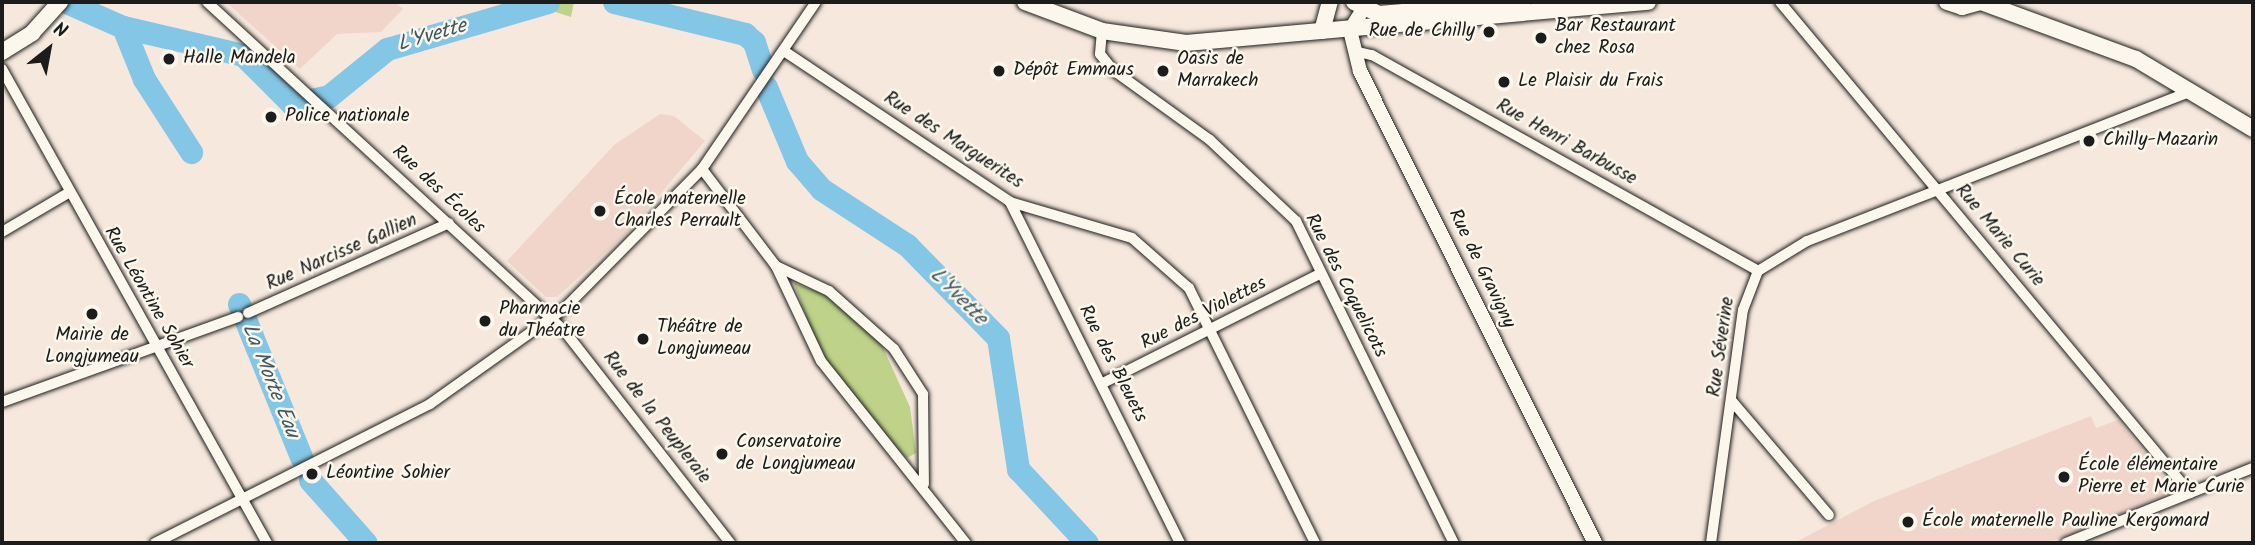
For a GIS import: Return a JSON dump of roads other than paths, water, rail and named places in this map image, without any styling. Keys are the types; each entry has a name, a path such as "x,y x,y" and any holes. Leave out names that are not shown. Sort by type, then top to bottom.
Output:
{"main road":[{"path":"1025,2 1102,31 1186,43 1648,2"},
{"path":"1322,31 1330,2"},
{"path":"1358,6 1522,2"},
{"path":"1947,2 1962,7 1981,2 2051,23 2194,90 2253,129"},
{"path":"2021,2 2051,23"},
{"path":"2,52 32,33 59,3"}],"street":[{"name":"Rue des Écoles","path":"208,2 552,318"},
{"path":"155,543 430,404 552,318 635,243 702,169 816,2"},
{"name":"Rue Marie Curie","path":"1780,2 2190,493"},
{"path":"1350,30 1358,6"},
{"name":"Rue de Gravigny","path":"1350,30 1354,51 1595,543"},
{"name":"Rue des Coquelicots","path":"1102,31 1105,62 1210,140 1282,204 1320,274 1454,543"},
{"name":"Rue des Marguerites","path":"784,51 1010,202 1132,238 1188,288 1315,543"},
{"name":"Rue Henri Barbusse","path":"1354,51 1372,55 1758,271"},
{"name":"Rue Léontine Sohier","path":"2,69 157,351 267,543"},
{"path":"1758,271 1807,241 2194,90"},
{"path":"702,169 776,265 821,361 876,436 924,484 965,543"},
{"path":"2,232 70,192"},
{"name":"Rue des Bleuets","path":"1010,202 1103,383 1180,543"},
{"name":"Rue Narcisse Gallien","path":"2,402 157,351 449,223"},
{"path":"776,265 830,291 894,349 923,394 924,484"},
{"name":"Rue Séverine","path":"1712,543 1746,294 1758,271"},
{"name":"Rue des Violettes","path":"1103,383 1212,332 1320,274"},
{"name":"Rue de la Peupleraie","path":"552,318 730,543"},
{"path":"1731,400 1829,515"},
{"path":"2066,543 2253,468"}],"waterway":[{"name":"L'Yvette","path":"66,2 123,27 243,55 292,104 329,96 387,49 548,2"},
{"name":"L'Yvette","path":"614,2 745,34 754,42 763,70"},
{"name":"La Morte Eau","path":"123,27 144,79 191,152"},
{"name":"L'Yvette","path":"766,87 797,161 821,189 907,245 998,338 1018,469 1087,543"},
{"name":"La Morte Eau","path":"239,304 301,457"},
{"name":"La Morte Eau","path":"310,480 366,543"}],"place":[{"name":"Rue de Chilly","path":"1489,32"},
{"name":"Bar Restaurant chez Rosa","path":"1541,38"},
{"name":"Halle Mandela","path":"169,59"},
{"name":"Dépôt Emmaus","path":"999,71"},
{"name":"Oasis de Marrakech","path":"1163,71"},
{"name":"Le Plaisir du Frais","path":"1504,82"},
{"name":"Police nationale","path":"271,117"},
{"name":"Chilly-Mazarin","path":"2089,141"},
{"name":"École maternelle Charles Perrault","path":"600,211"},
{"name":"Mairie de Longjumeau","path":"92,314"},
{"name":"Pharmacie du Théatre","path":"485,321"},
{"name":"Théâtre de Longjumeau","path":"643,339"},
{"name":"Conservatoire de Longjumeau","path":"722,454"},
{"name":"Léontine Sohier","path":"312,474"},
{"name":"École élémentaire Pierre et Marie Curie","path":"2064,477"},
{"name":"École maternelle Pauline Kergomard","path":"1908,522"}]}
